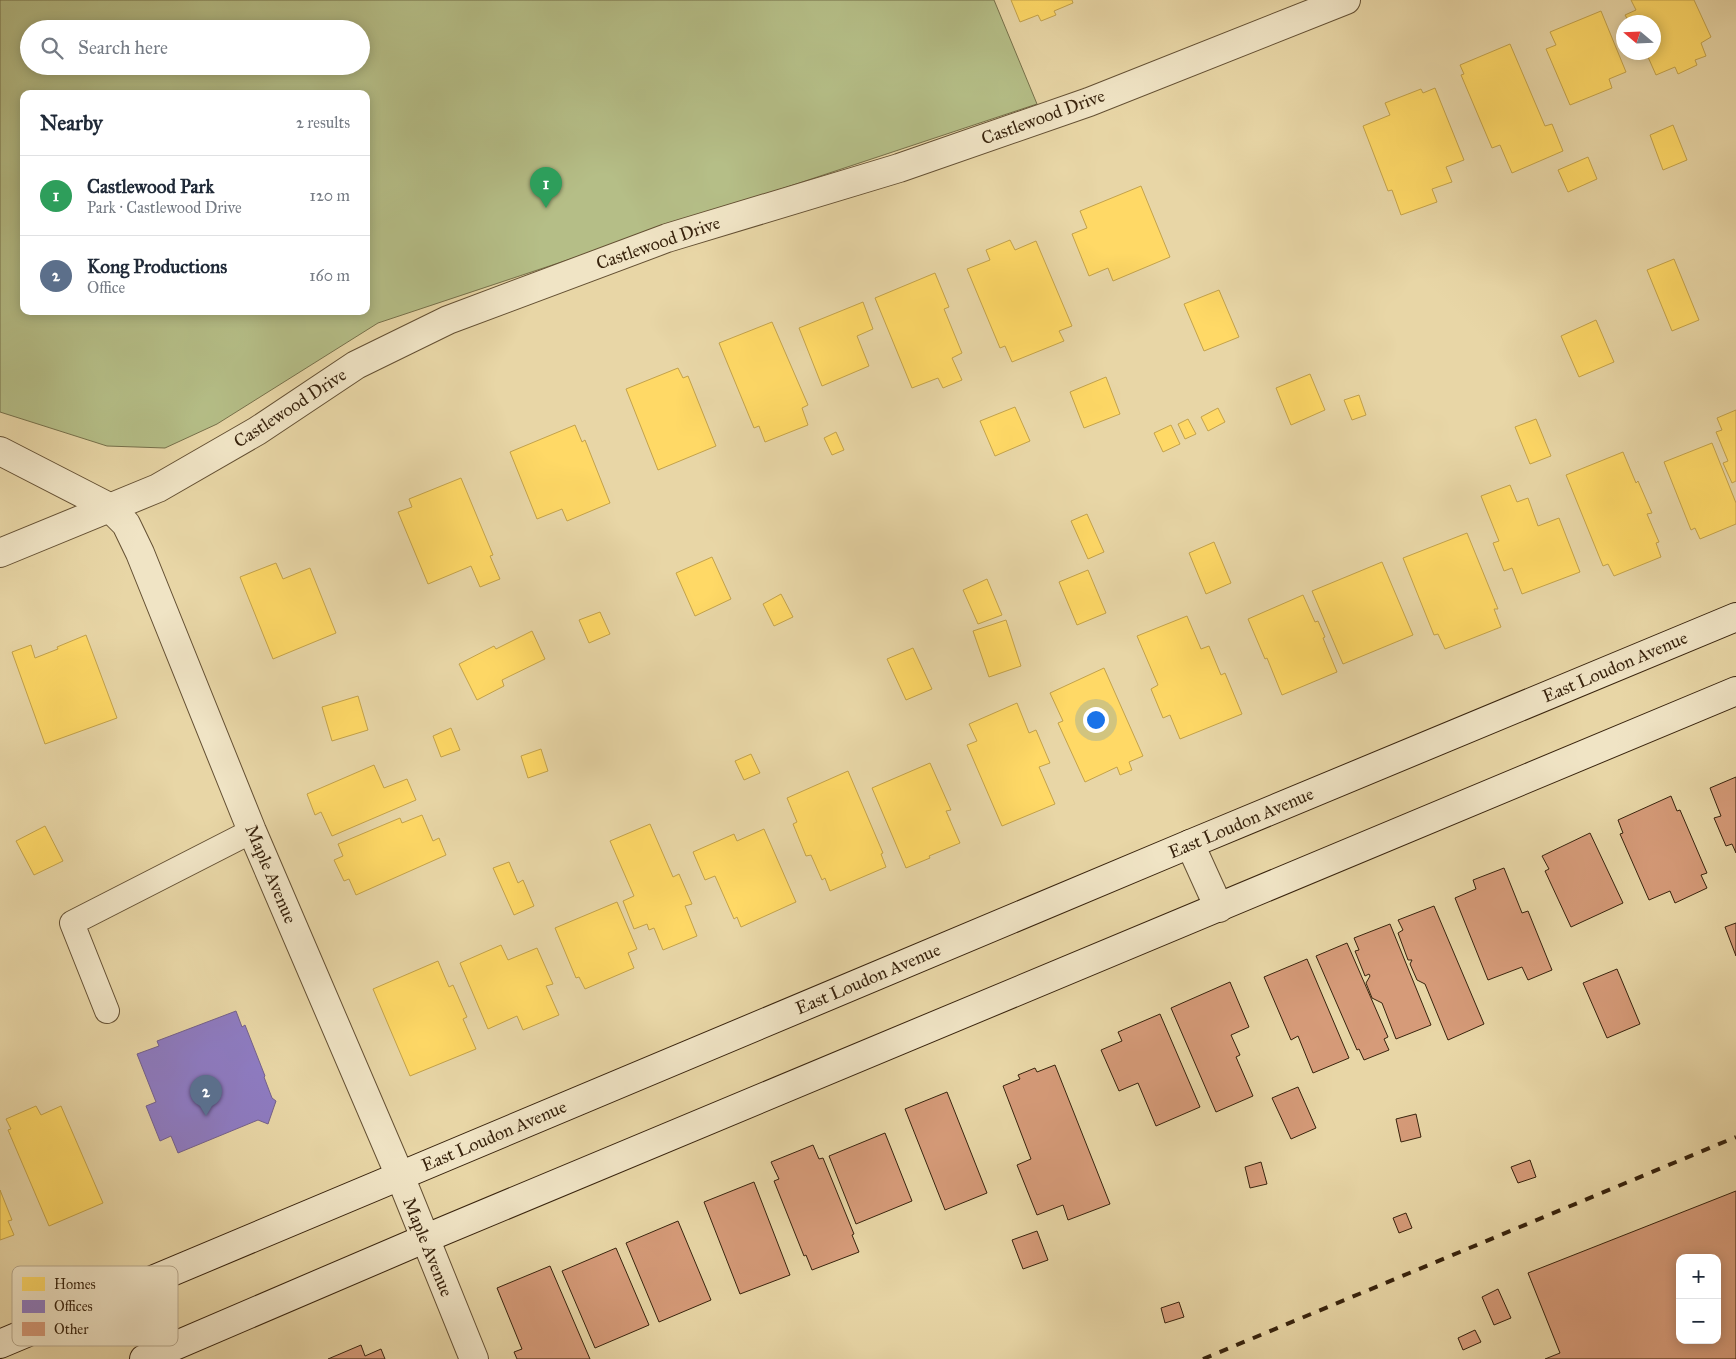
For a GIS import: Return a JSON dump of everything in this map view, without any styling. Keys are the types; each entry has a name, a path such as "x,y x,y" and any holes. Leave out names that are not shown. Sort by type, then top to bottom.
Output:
{"main road":[{"name":"Castlewood Drive","path":"0,553 158,488 257,431 356,365 448,320 667,238 899,168 1089,102 1346,0"},
{"name":"Maple Avenue","path":"0,451 109,507 126,524 140,553 252,831 400,1176 474,1359"},
{"name":"East Loudon Avenue","path":"178,1269 1736,616"},
{"path":"178,1344 424,1239 1736,692"},
{"path":"1190,844 1219,908"},
{"name":"East Loudon Avenue","path":"0,1344 12,1339"},
{"path":"144,1359 174,1346"}],"lane":[{"path":"106,1011 72,923 252,831"}],"green space":[{"path":"0,0 994,0 1037,104 378,323 217,424 165,448 107,446 0,412"}],"building: Homes":[{"path":"1011,0 1072,0 1073,3 1054,11 1056,15 1041,21 1038,15 1020,22"},
{"path":"1631,0 1694,0 1711,37 1701,43 1706,56 1695,60 1697,65 1678,74 1675,67 1656,75 1649,60 1661,60 1661,15 1625,15 1636,10"},
{"path":"1601,11 1616,48 1616,60 1621,60 1626,72 1609,79 1612,88 1570,105 1546,49 1556,45 1550,32"},
{"path":"1510,44 1545,126 1552,124 1563,151 1512,173 1500,145 1492,148 1461,75 1464,74 1460,65"},
{"path":"1435,88 1464,160 1446,167 1452,182 1432,189 1437,202 1401,215 1392,190 1388,191 1363,126 1390,115 1385,103 1421,89 1423,93"},
{"path":"1673,125 1687,160 1663,170 1650,135"},
{"path":"1588,157 1597,179 1568,192 1558,170"},
{"path":"1141,186 1170,257 1113,281 1108,268 1089,276 1072,234 1087,228 1080,211"},
{"path":"1010,240 1015,250 1036,241 1072,326 1059,331 1064,341 1012,362 1005,346 1000,348 967,269 990,260 986,250"},
{"path":"1674,259 1699,320 1672,331 1647,270"},
{"path":"935,273 949,307 944,309 962,353 952,358 962,380 943,388 938,378 912,388 875,298"},
{"path":"1219,290 1239,337 1204,351 1184,304"},
{"path":"863,302 873,329 857,336 869,366 822,386 799,328"},
{"path":"1596,320 1614,362 1579,377 1561,336"},
{"path":"772,322 808,405 802,408 808,425 765,442 759,426 754,428 719,343"},
{"path":"678,368 683,378 688,376 716,446 658,470 626,389"},
{"path":"1310,374 1325,410 1291,425 1276,388"},
{"path":"1106,377 1120,414 1084,428 1070,392"},
{"path":"1359,395 1366,415 1352,420 1344,400"},
{"path":"1015,407 1030,441 995,456 980,421"},
{"path":"1218,408 1225,422 1208,431 1201,417"},
{"path":"1736,410 1736,481 1732,483 1723,463 1728,461 1716,432 1722,430 1717,418"},
{"path":"1188,419 1196,434 1185,439 1178,424"},
{"path":"1536,419 1551,456 1530,464 1515,427"},
{"path":"575,425 582,442 585,440 610,503 567,521 562,509 537,519 510,452"},
{"path":"1171,425 1180,444 1163,452 1154,433"},
{"path":"836,432 844,450 832,455 824,438"},
{"path":"1712,443 1736,503 1736,524 1700,539 1695,528 1691,530 1664,462"},
{"path":"1623,452 1636,483 1638,481 1652,513 1647,514 1659,542 1656,543 1661,557 1614,576 1608,564 1603,566 1566,475"},
{"path":"461,478 493,555 490,556 500,579 480,587 471,566 428,584 398,512 412,507 409,499"},
{"path":"1510,485 1517,502 1528,498 1538,526 1559,518 1580,572 1522,594 1512,568 1504,571 1493,543 1499,541 1481,496"},
{"path":"1087,514 1104,552 1088,559 1071,521"},
{"path":"1467,533 1498,609 1494,609 1501,627 1445,649 1438,634 1434,635 1403,558"},
{"path":"1214,542 1231,583 1206,594 1189,553"},
{"path":"712,557 731,599 695,616 676,573"},
{"path":"1382,562 1413,635 1343,664 1312,591"},
{"path":"276,563 283,579 310,568 336,633 273,659 240,577"},
{"path":"1088,570 1106,613 1077,625 1059,582"},
{"path":"987,579 1002,615 978,624 963,590"},
{"path":"781,594 793,617 774,626 763,604"},
{"path":"1303,595 1315,622 1318,621 1337,672 1282,695 1248,619"},
{"path":"600,612 610,634 589,643 579,620"},
{"path":"1187,616 1201,649 1209,646 1221,675 1225,673 1242,714 1180,739 1170,715 1163,718 1151,689 1158,685 1137,636"},
{"path":"1006,620 1021,666 989,677 973,631"},
{"path":"532,631 545,659 502,680 504,686 477,700 459,664 494,646 496,649"},
{"path":"86,635 117,718 45,744 12,652 31,645 35,658"},
{"path":"913,648 932,689 906,700 887,659"},
{"path":"1104,668 1143,756 1129,762 1132,770 1120,775 1117,767 1085,782 1058,723 1063,721 1050,693"},
{"path":"358,696 368,730 332,741 322,707"},
{"path":"1017,703 1029,733 1036,730 1050,763 1039,767 1055,804 1002,826 967,745 977,741 969,724"},
{"path":"451,728 460,750 441,757 433,736"},
{"path":"541,749 548,771 528,778 521,756"},
{"path":"751,754 760,773 744,780 735,761"},
{"path":"930,763 951,810 946,811 960,843 906,868 872,788"},
{"path":"374,765 384,788 407,779 416,800 332,836 321,812 315,815 307,794"},
{"path":"848,771 883,853 881,854 886,867 830,891 825,878 822,880 811,855 806,856 793,824 797,822 787,798"},
{"path":"422,815 433,841 439,838 446,855 356,895 349,879 344,881 334,860 343,856 338,844 400,818 402,823"},
{"path":"650,824 673,877 679,874 692,904 685,906 697,936 663,950 654,928 649,930 647,924 634,929 623,901 634,896 610,841"},
{"path":"45,826 63,861 34,875 16,841"},
{"path":"764,829 796,902 741,927 737,917 734,919 715,876 705,880 693,852 734,834 737,841"},
{"path":"509,862 518,883 523,880 534,906 514,915 493,868"},
{"path":"617,902 637,949 628,953 634,968 585,989 579,977 576,978 555,928"},
{"path":"501,945 508,960 537,948 553,984 546,986 559,1015 523,1030 517,1016 488,1029 460,963"},
{"path":"438,961 449,987 453,985 467,1017 463,1019 476,1049 410,1076 373,989"},
{"path":"36,1106 41,1115 61,1106 103,1203 49,1226 8,1130 11,1129 6,1119"},
{"path":"0,1190 12,1220 8,1221 14,1235 0,1240"}],"building: Offices":[{"path":"236,1011 242,1027 245,1025 272,1098 276,1101 268,1124 258,1120 178,1153 171,1136 160,1141 146,1106 156,1102 137,1054 159,1046 157,1041"}],"building: Other":[{"path":"1736,777 1736,853 1732,844 1726,846 1714,818 1721,816 1710,788"},
{"path":"1671,796 1677,811 1680,810 1707,873 1701,875 1707,888 1675,903 1670,891 1649,900 1620,834 1623,833 1618,820"},
{"path":"1590,833 1623,903 1571,927 1545,871 1549,869 1542,856"},
{"path":"1504,868 1522,913 1528,911 1552,970 1528,980 1522,967 1488,980 1455,898 1476,889 1473,880"},
{"path":"1434,906 1484,1024 1448,1040 1425,984 1417,980 1410,964 1412,960 1408,960 1398,933 1403,930 1398,920"},
{"path":"1736,923 1736,956 1725,927"},
{"path":"1390,924 1431,1025 1396,1039 1382,1003 1372,998 1366,983 1370,976 1369,974 1365,976 1355,951 1359,950 1354,938"},
{"path":"1347,943 1388,1037 1384,1039 1389,1050 1364,1060 1359,1049 1357,1050 1316,956"},
{"path":"1307,959 1349,1058 1313,1073 1298,1036 1291,1040 1264,977"},
{"path":"1617,969 1640,1024 1607,1038 1583,983"},
{"path":"1230,982 1249,1027 1231,1035 1240,1055 1236,1057 1253,1096 1216,1112 1171,1008"},
{"path":"1160,1014 1200,1107 1156,1126 1138,1083 1119,1091 1101,1050 1122,1041 1118,1032"},
{"path":"1055,1065 1110,1204 1068,1220 1063,1205 1037,1215 1017,1165 1031,1159 1003,1086 1020,1079 1018,1075 1035,1068 1037,1072"},
{"path":"1298,1087 1316,1128 1291,1139 1272,1098"},
{"path":"947,1092 987,1193 945,1210 905,1109"},
{"path":"1416,1114 1421,1137 1401,1142 1396,1119"},
{"path":"885,1133 912,1201 856,1224 829,1156"},
{"path":"813,1145 819,1159 823,1158 854,1234 852,1235 859,1252 812,1270 806,1255 804,1256 774,1181 779,1179 771,1162"},
{"path":"1530,1160 1536,1177 1518,1183 1511,1167"},
{"path":"1261,1162 1267,1184 1250,1188 1245,1167"},
{"path":"754,1182 790,1275 740,1294 704,1202"},
{"path":"1736,1191 1736,1359 1545,1359 1560,1353 1528,1273"},
{"path":"1406,1213 1412,1228 1399,1233 1393,1218"},
{"path":"678,1221 711,1300 659,1322 626,1243"},
{"path":"1037,1231 1048,1260 1023,1269 1012,1240"},
{"path":"616,1248 649,1325 595,1348 562,1271"},
{"path":"550,1266 590,1359 517,1359 514,1352 522,1349 497,1288"},
{"path":"1498,1289 1511,1318 1494,1325 1482,1297"},
{"path":"1179,1302 1184,1317 1165,1323 1161,1308"},
{"path":"1475,1330 1481,1342 1463,1350 1458,1338"},
{"path":"361,1345 365,1356 381,1349 385,1359 328,1359"}],"railway":[{"path":"1203,1359 1736,1137"}],"place":[{"name":"Castlewood Park","path":"546,208"},
{"name":"Kong Productions","path":"206,1116"}]}
